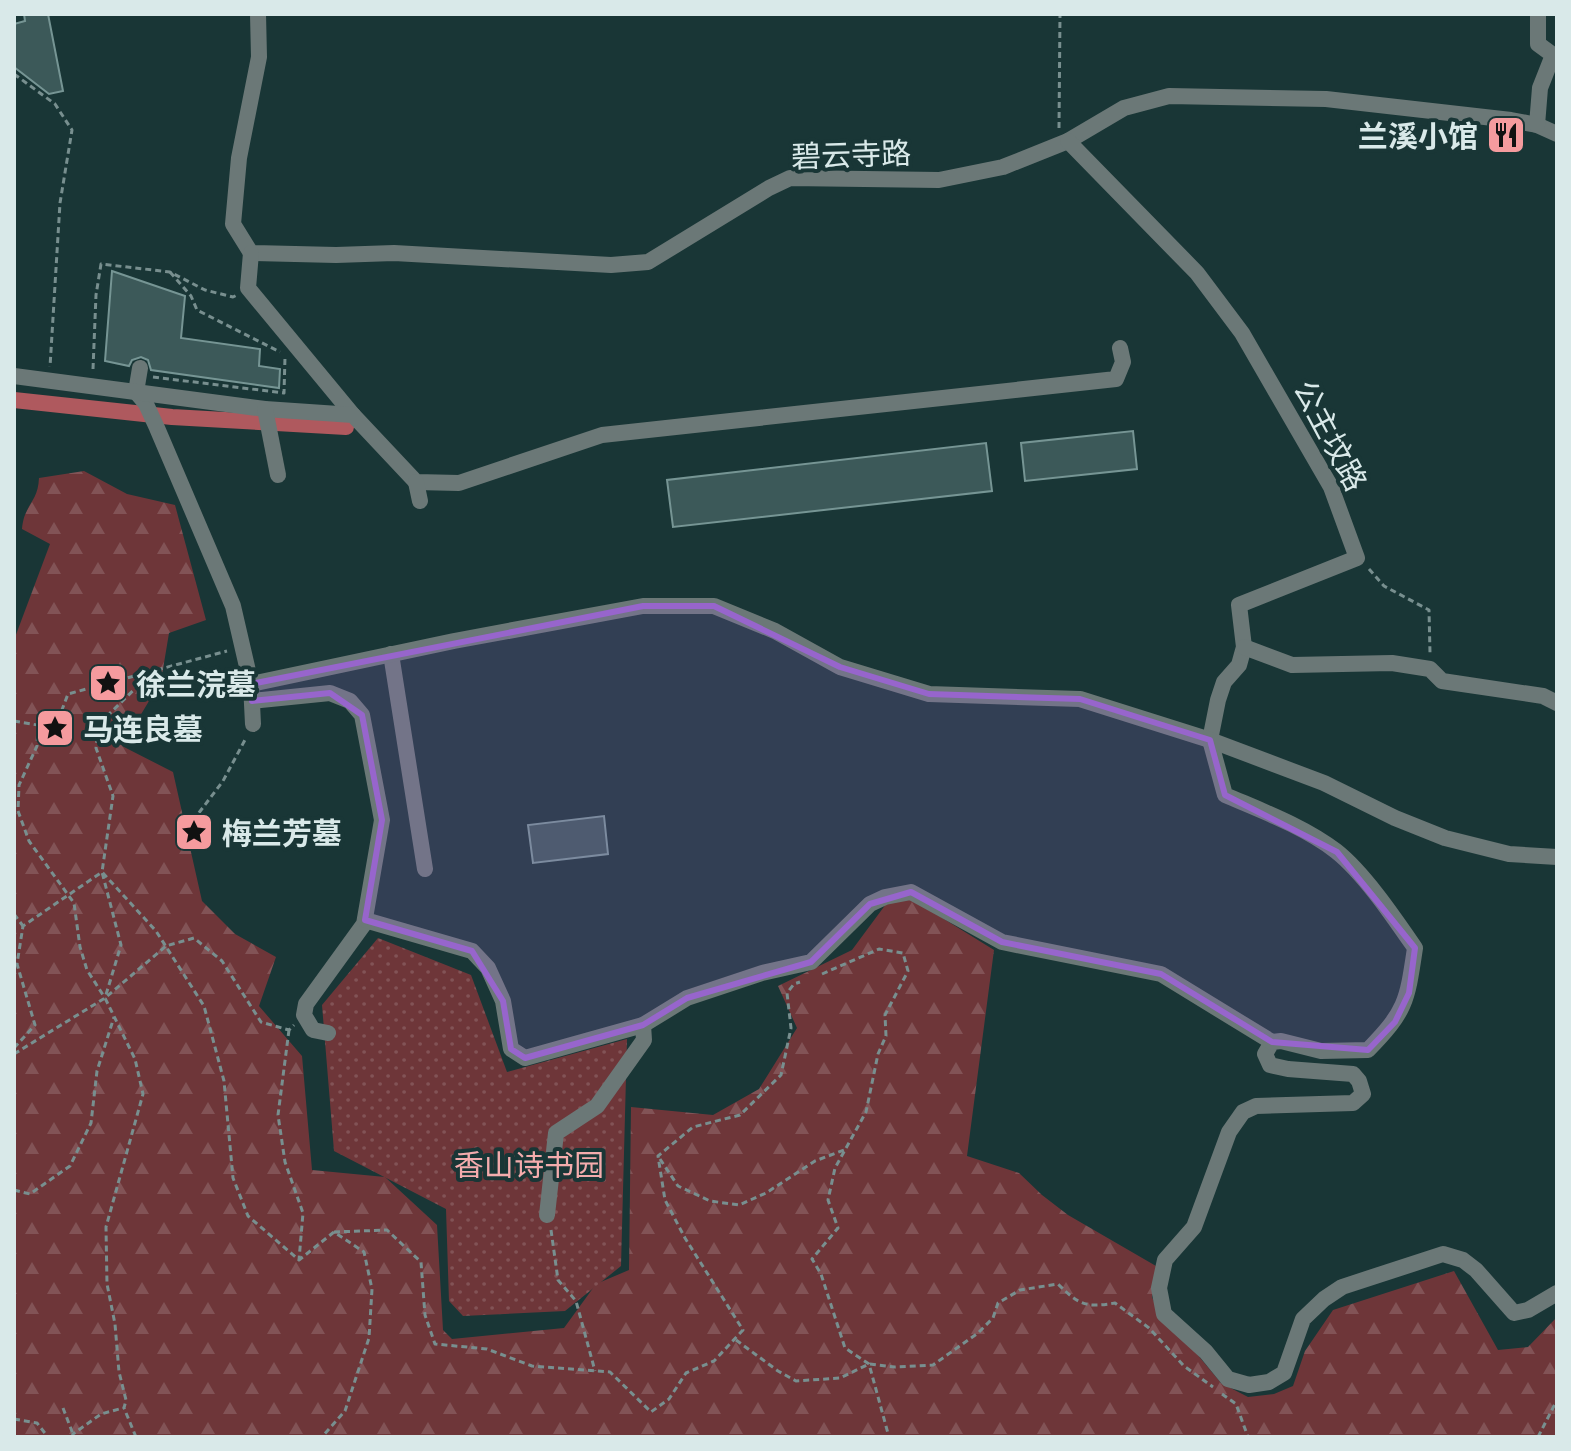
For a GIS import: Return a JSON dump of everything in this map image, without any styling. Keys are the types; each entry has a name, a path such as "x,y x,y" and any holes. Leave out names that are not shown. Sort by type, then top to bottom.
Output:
{"street":[{"path":"258,14 259,57 239,158 233,224 251,253 248,288 353,415 416,482 420,501"},
{"path":"1537,125 1540,88 1553,55 1538,44 1538,14"},
{"name":"碧云寺路","path":"251,253 394,253 611,265 648,262 790,178 939,180 1003,167 1064,143 1124,108 1169,96 1326,99 1511,120 1537,125 1557,134"},
{"name":"公主坟路","path":"1064,143 1197,273 1242,333 1331,487 1357,558"},
{"path":"416,482 459,483 602,435 1116,379 1123,362 1120,348"},
{"path":"140,371 141,398 157,428 233,606 251,692 253,724"},
{"path":"14,376 141,398 353,415"},
{"path":"265,409 278,475"},
{"path":"365,920 472,951 488,968 503,1001 511,1049 525,1058 643,1025 687,998 762,973 811,962 870,904 885,897 911,892 1002,942 1161,974 1272,1042 1281,1041 1321,1051 1368,1050 1395,1022 1409,993 1415,948 1386,906 1337,852 1283,820 1225,795 1210,740 1224,682 1239,665 1244,647 1239,605 1357,558"},
{"path":"251,692 391,654 643,606 714,606 775,631 840,667 929,694 1080,699 1210,740 1324,783 1395,818 1445,838 1509,854 1557,857"},
{"path":"1244,647 1292,665 1392,663 1430,669 1442,681 1543,696 1557,703"},
{"path":"391,654 425,869"},
{"path":"251,692 330,693 350,701 362,715 382,820 364,924 306,1004 304,1015 313,1030 328,1033"},
{"path":"547,1215 556,1133 597,1106 644,1040 643,1025"},
{"path":"1272,1042 1265,1054 1270,1065 1353,1074 1363,1094 1353,1103 1256,1106 1243,1112 1229,1132 1194,1227 1165,1260 1159,1288 1164,1314 1206,1352 1228,1379 1249,1385 1269,1382 1284,1373 1303,1319 1324,1299 1342,1287 1443,1254 1463,1260 1476,1270 1514,1313 1528,1310 1557,1293"}],"path":[{"path":"1060,14 1064,143"},
{"path":"14,74 55,104 72,130 60,203 50,380"},
{"path":"93,369 96,295 101,264 170,272 205,290 233,297 248,288"},
{"path":"140,371 284,393 285,355 197,310 191,296 170,272"},
{"path":"1357,558 1384,586 1429,610 1430,669"},
{"path":"14,721 55,728 68,694 242,647"},
{"path":"105,998 121,945 102,872 113,796 96,748 99,724 154,670"},
{"path":"194,832 198,814 223,781 253,724"},
{"path":"38,725 37,746 19,785 18,811 29,841 74,903 80,947 87,970 105,998 135,1059 143,1094 106,1227 107,1284 126,1400 124,1408 136,1437"},
{"path":"23,926 102,872"},
{"path":"102,872 166,946 204,1006 224,1081 233,1178 248,1216 299,1260"},
{"path":"14,914 23,926 17,964 35,1025 14,1048"},
{"path":"14,1054 105,998 166,946 194,938 222,961 261,1022 289,1030"},
{"path":"821,975 879,949 903,953 908,971 885,1015 886,1036 878,1054 866,1112 835,1168 828,1200 838,1228 812,1259 821,1274 845,1348 869,1364 895,1367 933,1365 978,1333 993,1318 998,1303 1020,1290 1058,1284 1075,1301 1093,1307 1115,1303 1149,1328 1184,1366 1236,1404 1248,1437"},
{"path":"658,1156 693,1127 740,1115 781,1075 791,1028 787,993 794,984 808,980"},
{"path":"299,1260 303,1213 285,1162 278,1115 289,1030 304,1015"},
{"path":"14,1190 30,1194 70,1166 91,1123 97,1071 114,1017"},
{"path":"658,1156 678,1186 710,1201 739,1205 766,1193 815,1161 844,1150"},
{"path":"299,1260 334,1232 387,1230 421,1262 425,1315 435,1344 487,1349 532,1366 610,1372 651,1412 669,1399 686,1373 714,1361 743,1330 685,1238 665,1200 658,1156"},
{"path":"547,1215 558,1280 576,1301 595,1371"},
{"path":"322,1437 345,1411 369,1338 370,1326 372,1289 364,1252 334,1232"},
{"path":"734,1339 796,1381 840,1378 869,1364"},
{"path":"869,1364 889,1437"},
{"path":"1538,1437 1557,1400"},
{"path":"63,1408 72,1435 101,1414 124,1408"},
{"path":"14,1419 37,1423 48,1437"}],"highlighted area":[{"path":"643,606 714,606 840,667 929,694 1080,699 1210,740 1225,795 1337,852 1415,948 1409,993 1395,1022 1368,1050 1272,1042 1161,974 1002,942 911,892 870,904 811,962 687,998 643,1025 525,1058 511,1049 503,1001 472,951 365,920 382,820 362,715 330,693 252,701 251,684"}],"green space":[{"path":"84,471 127,494 175,505 206,620 169,633 161,681 122,746 173,772 202,901 235,934 276,957 259,1006 302,1056 312,1170 385,1177 437,1225 443,1330 452,1339 564,1328 596,1284 629,1270 631,1107 713,1115 759,1089 797,1028 778,986 852,950 889,900 910,898 994,950 967,1156 1019,1173 1068,1215 1156,1266 1152,1297 1161,1319 1177,1330 1221,1383 1248,1397 1274,1394 1293,1386 1305,1351 1333,1310 1454,1271 1498,1350 1528,1347 1557,1317 1557,1437 14,1437 14,640 50,544 22,529 39,478"},
{"name":"香山诗书园","path":"378,938 471,975 507,1072 627,1039 621,1266 565,1311 463,1316 449,1301 446,1209 334,1151 322,1005"}],"building":[{"path":"24,14 48,14 63,91 49,94 14,67 14,24 25,21"},
{"path":"112,271 185,296 181,338 260,349 259,366 280,369 279,388 151,370 148,360 141,357 132,360 129,366 105,361"},
{"path":"1133,431 1137,469 1025,481 1021,443"},
{"path":"986,443 992,491 673,527 667,480"},
{"path":"604,816 608,854 533,863 528,825"}],"waterway":[{"path":"14,400 172,417 346,427"}],"place":[{"name":"兰溪小馆","path":"1506,135"},
{"name":"徐兰浣墓","path":"108,683"},
{"name":"马连良墓","path":"55,728"},
{"name":"梅兰芳墓","path":"194,832"}]}
